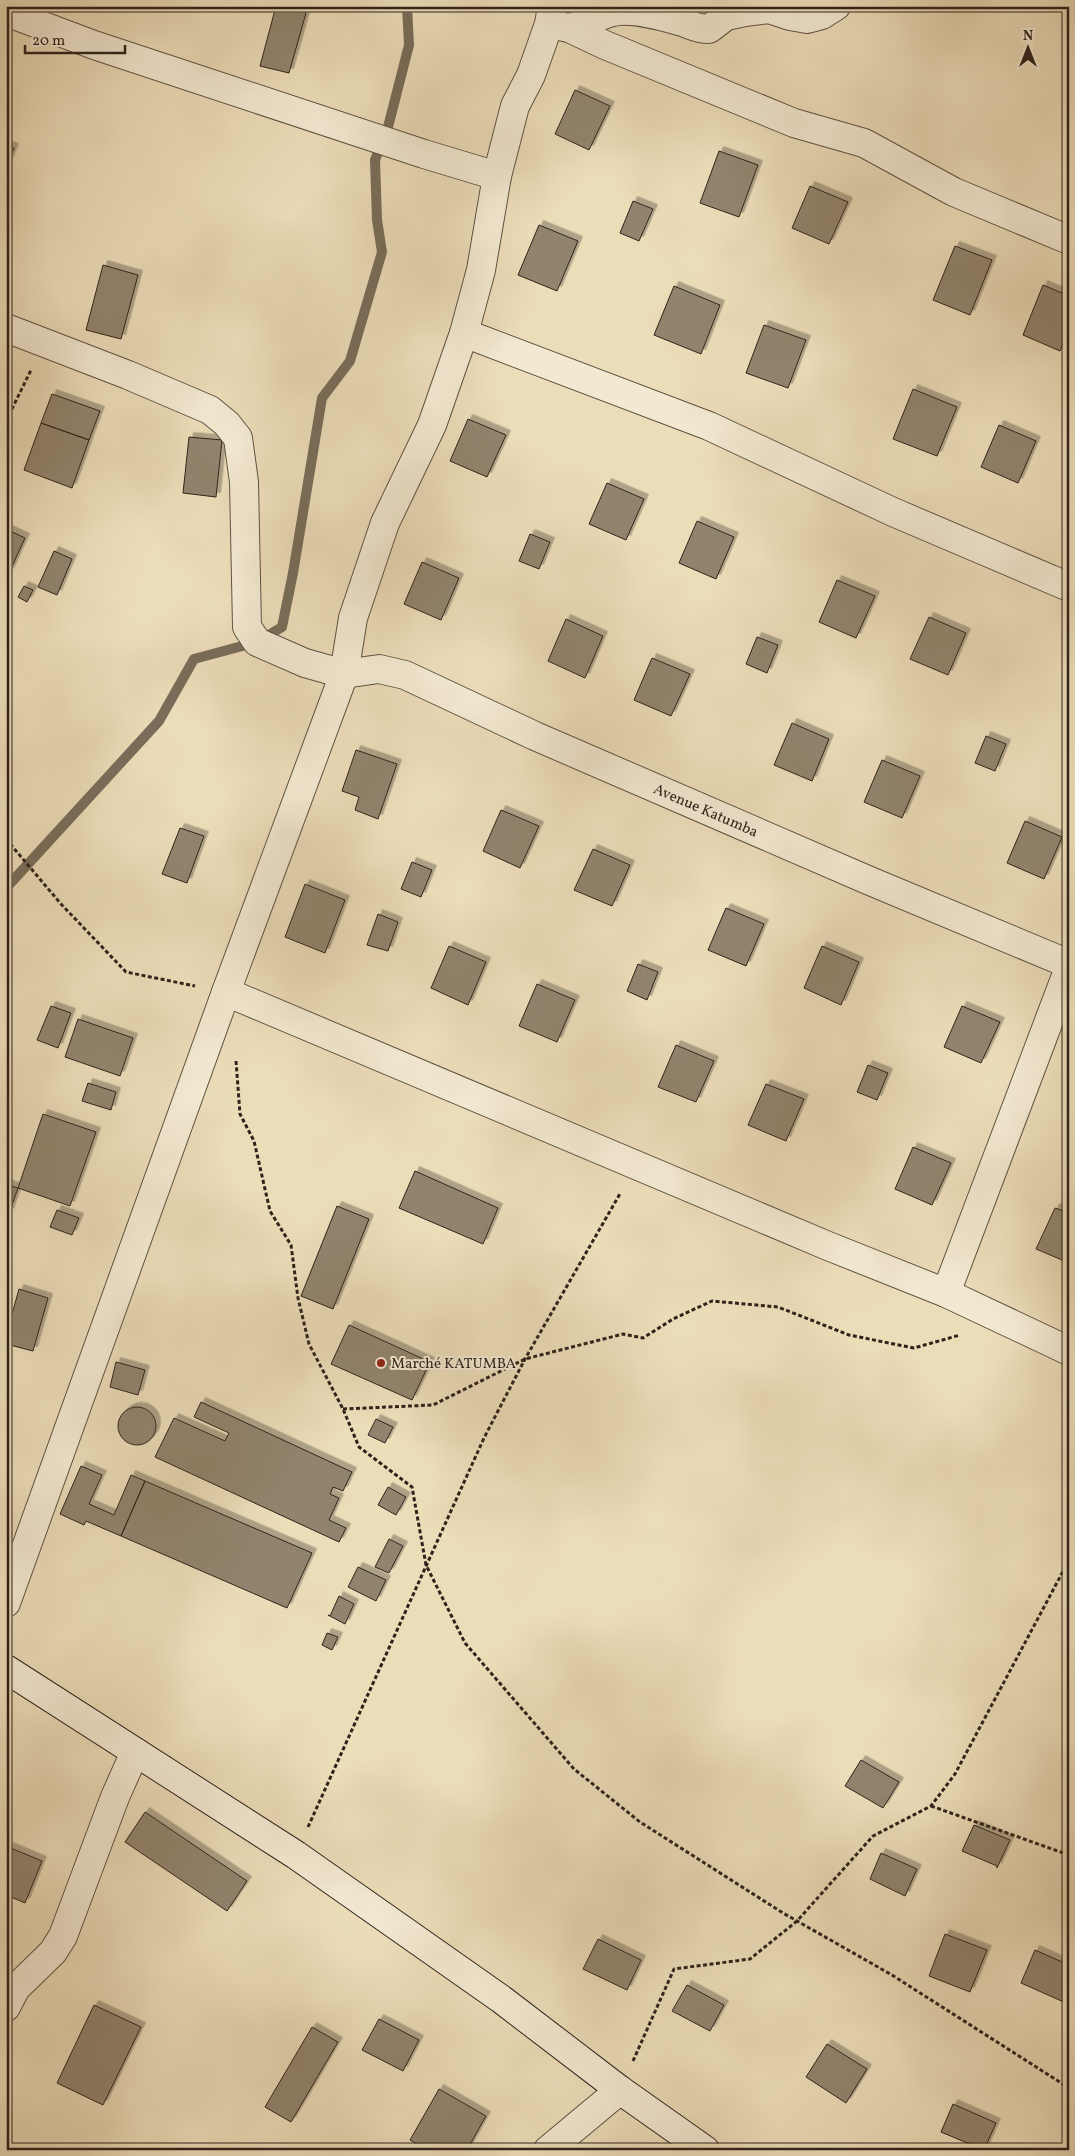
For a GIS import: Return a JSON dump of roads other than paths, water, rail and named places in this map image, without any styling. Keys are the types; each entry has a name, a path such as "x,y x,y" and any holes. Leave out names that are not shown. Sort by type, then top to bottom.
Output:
{"street":[{"path":"556,19 577,26 614,12 648,14 681,22 692,28 709,29 726,16 745,12 769,9 807,19 822,15 836,6"},
{"path":"6,12 94,45 424,154 497,176"},
{"path":"6,1603 226,992 344,674 353,618 385,523 432,425 464,334 481,270 497,176 516,106 556,19"},
{"path":"556,19 605,45 794,123 864,143 954,192 1069,240"},
{"path":"6,328 210,410 227,424 238,438 244,482 247,627 257,642 304,663 344,674"},
{"path":"464,334 709,426 893,512 1069,587"},
{"name":"Avenue Katumba","path":"344,674 379,669 405,675 544,740 870,881 1069,964"},
{"path":"946,1293 1069,968"},
{"path":"226,992 636,1166 946,1293 1069,1350"},
{"path":"6,1669 296,1855 501,1999 620,2090 705,2150"},
{"path":"6,2007 16,1988 53,1952 63,1936 115,1797 135,1752"},
{"path":"548,2150 620,2090"}],"waterway":[{"path":"6,888 159,721 194,659 257,642 282,627 293,573 322,398 350,361 382,252 377,220 375,160 388,127 409,45 407,6"}],"place":[{"name":"Marché KATUMBA","path":"381,1363"}]}
